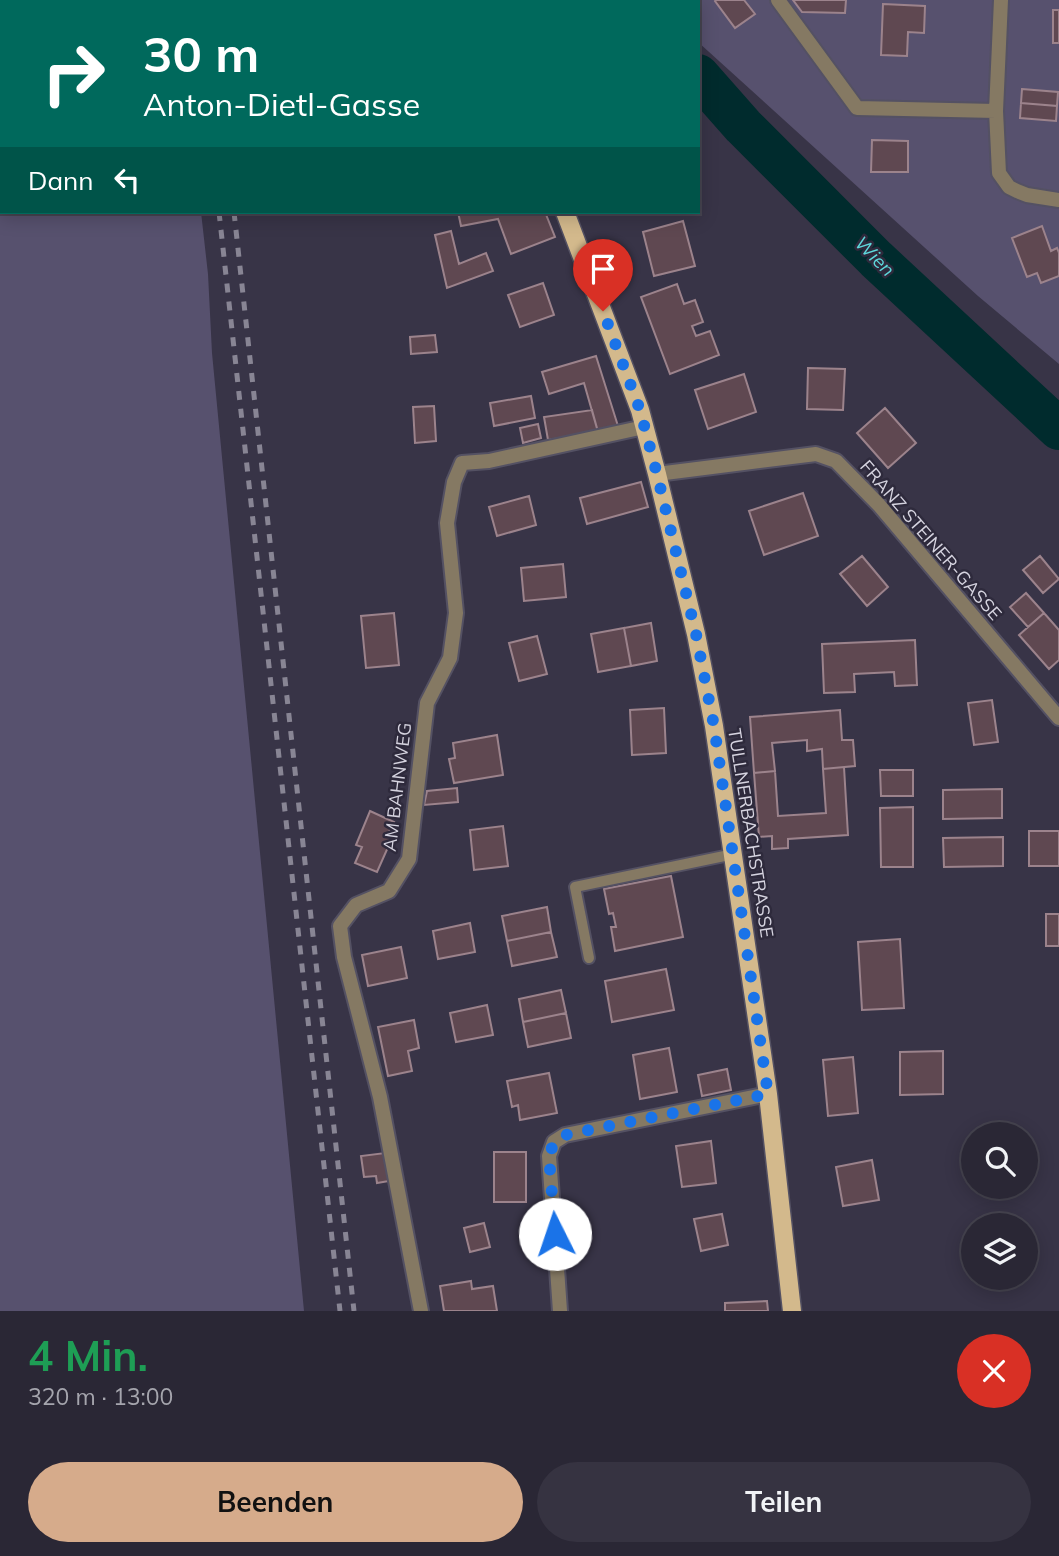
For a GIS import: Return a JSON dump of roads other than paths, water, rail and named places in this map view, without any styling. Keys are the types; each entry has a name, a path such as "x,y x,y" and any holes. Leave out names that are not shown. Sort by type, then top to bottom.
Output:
{"main road":[{"name":"TULLNERBACHSTRASSE","path":"566,214 644,427 696,634 734,854 768,1094 792,1311"}],"street":[{"path":"778,0 858,108 996,111"},
{"path":"1001,0 996,111 999,173 1009,187 1027,195 1059,200"},
{"name":"AM BAHNWEG","path":"421,1311 380,1097 344,957 340,926 356,905 389,891 409,859 428,703 450,658 456,614 447,523 454,482 463,463 489,461 644,427"},
{"name":"FRANZ STEINER-GASSE","path":"657,474 816,454 836,461 878,505 1059,718"},
{"path":"560,1311 549,1156 554,1142 565,1135 768,1094"}],"lane":[{"path":"589,958 575,887 734,854"}],"waterway":[{"name":"Wien","path":"700,77 743,126 876,259 1059,429"}],"railway":[{"path":"219,214 340,1311"},
{"path":"234,214 354,1311"}]}
